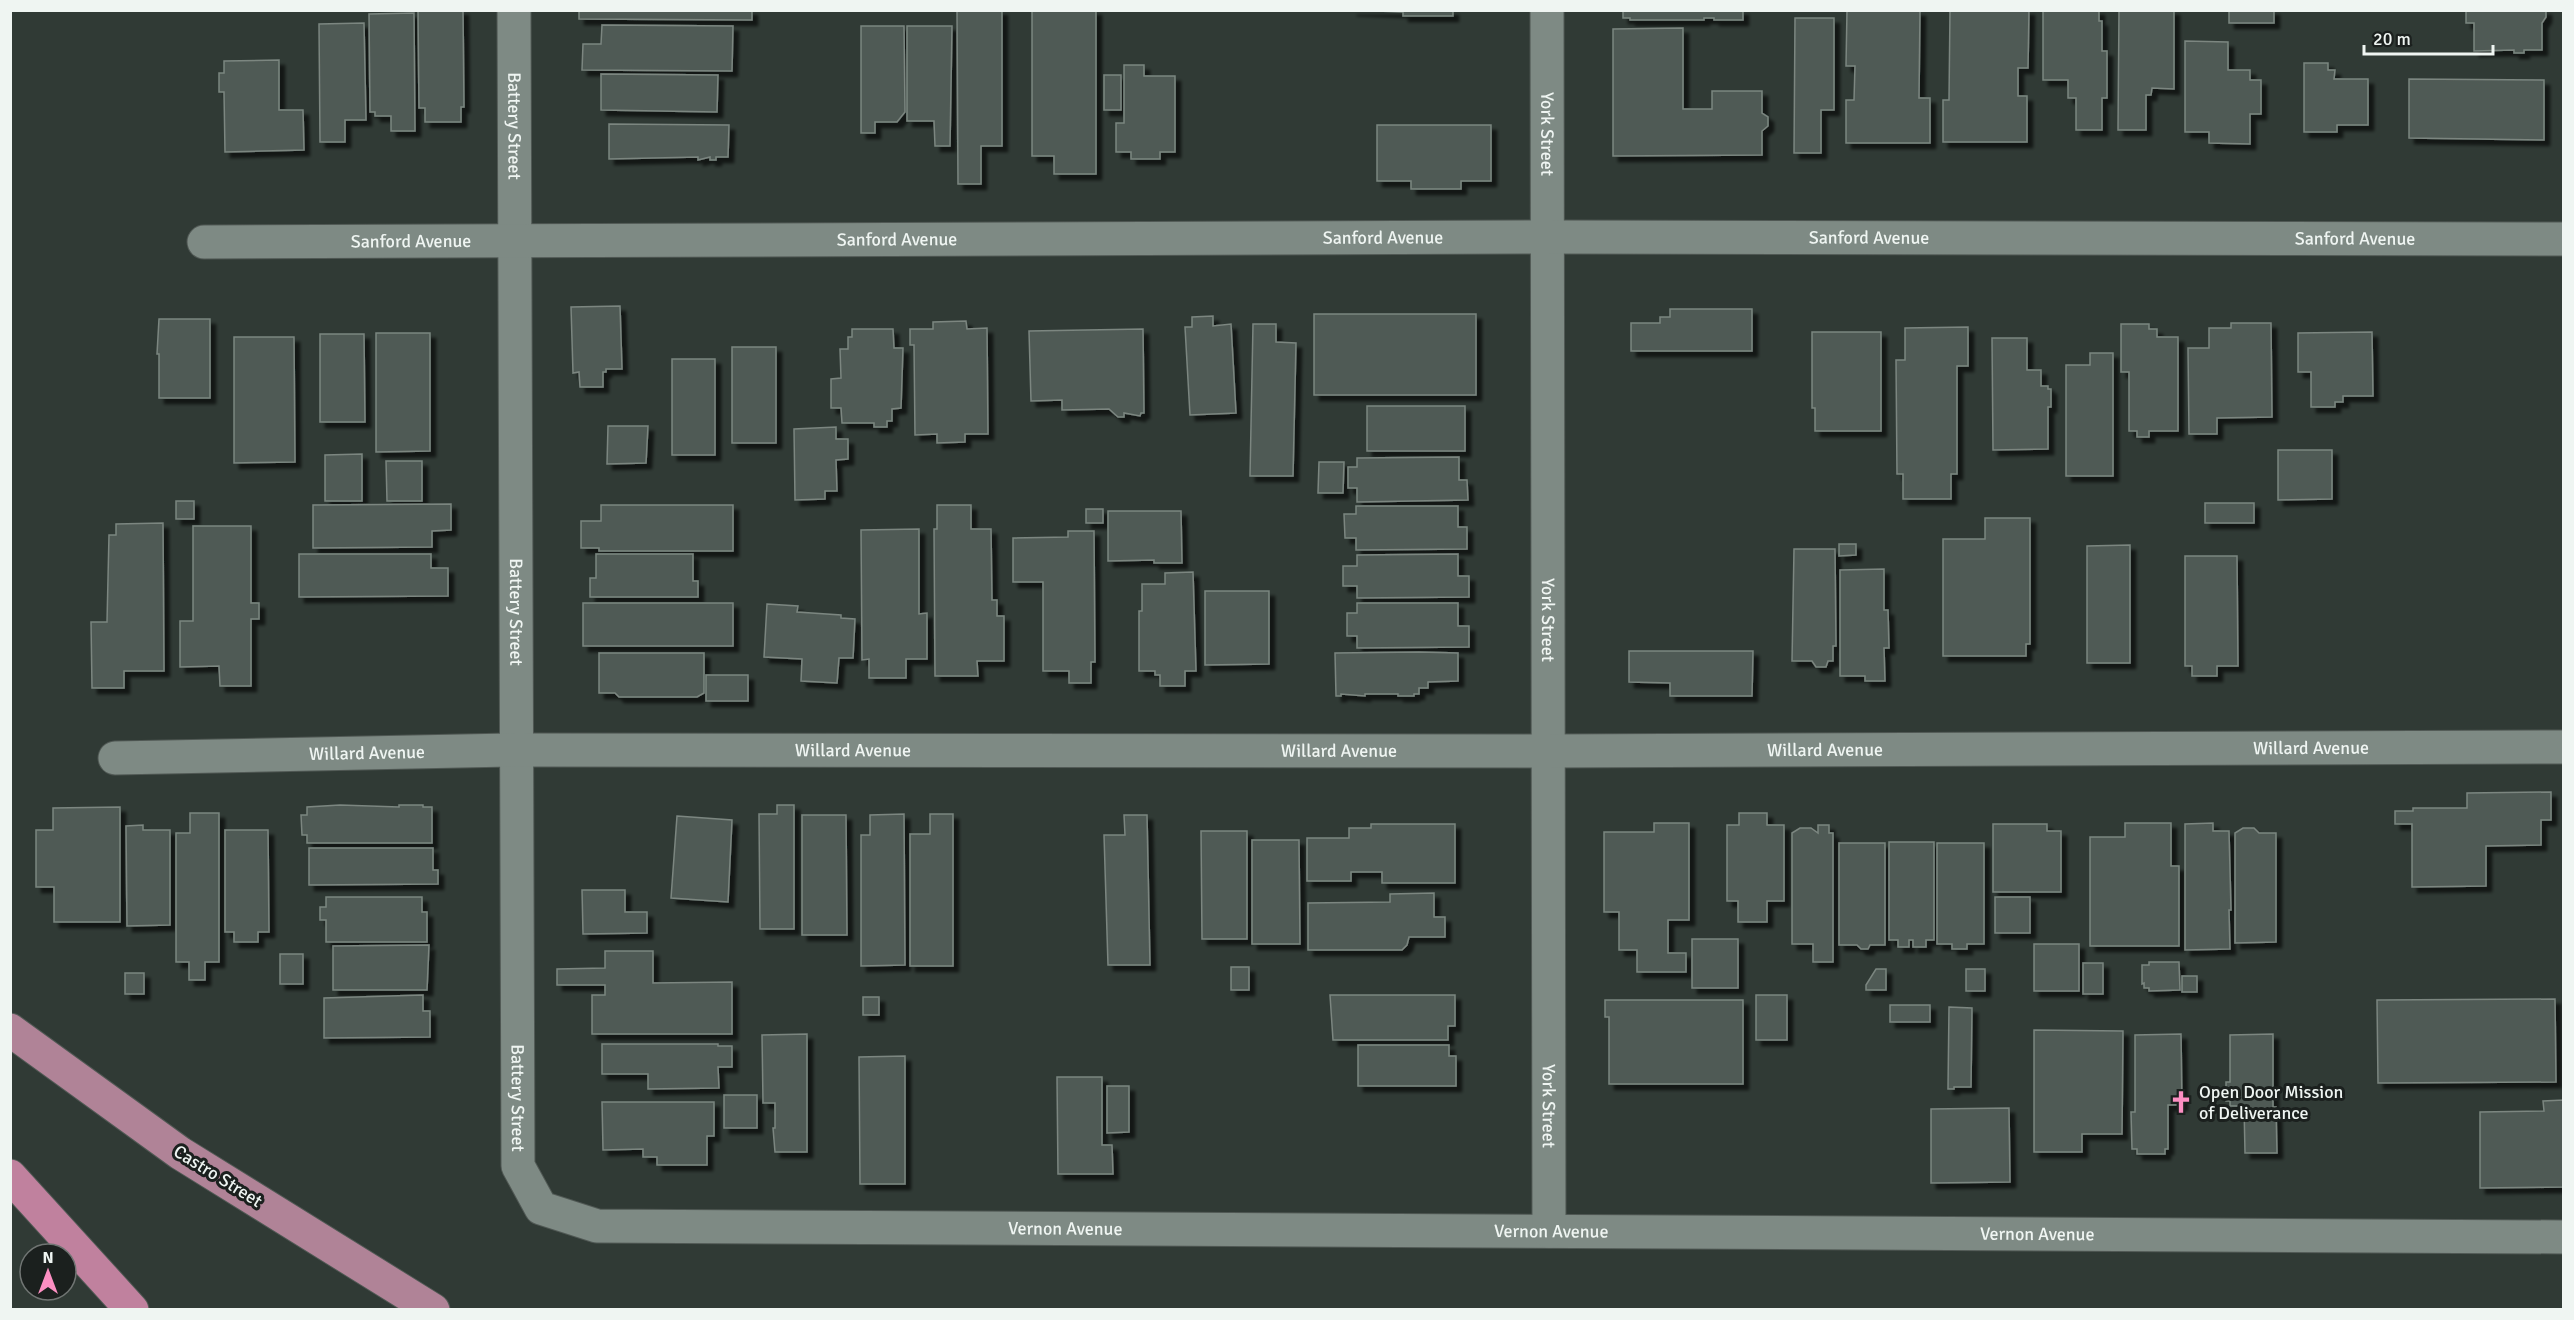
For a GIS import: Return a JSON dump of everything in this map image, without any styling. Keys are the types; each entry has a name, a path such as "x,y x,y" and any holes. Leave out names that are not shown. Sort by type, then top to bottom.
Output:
{"highway":[{"path":"10,1176 132,1310"}],"main road":[{"name":"Castro Street","path":"10,1030 180,1153 433,1310"}],"street":[{"name":"Battery Street","path":"514,10 518,1166 541,1208"},
{"name":"York Street","path":"1547,10 1549,1232"},
{"name":"Sanford Avenue","path":"204,242 1548,237 2564,239"},
{"name":"Willard Avenue","path":"115,758 516,750 1549,751 2564,747"},
{"name":"Vernon Avenue","path":"541,1208 597,1226 2564,1237"}],"building":[{"path":"418,10 463,10 464,107 461,107 461,122 425,122 425,108 419,108"},
{"path":"579,10 752,10 752,20 579,19"},
{"path":"957,10 1002,10 1002,146 981,146 981,184 958,184"},
{"path":"1032,10 1096,10 1096,174 1054,174 1054,156 1032,156"},
{"path":"1351,10 1453,10 1453,16 1403,16 1403,12"},
{"path":"1623,10 1743,10 1743,20 1704,18 1704,20 1630,20 1630,18 1623,18"},
{"path":"1847,10 1920,11 1919,98 1930,98 1930,143 1846,143 1846,100 1854,100 1855,66 1846,66"},
{"path":"1950,10 2029,10 2028,68 2018,68 2018,96 2027,96 2027,142 1943,142 1943,100 1949,100"},
{"path":"2043,10 2099,10 2099,21 2102,21 2102,51 2107,51 2107,98 2102,98 2102,130 2076,130 2076,98 2068,98 2068,80 2043,80"},
{"path":"2119,10 2174,10 2174,89 2152,88 2151,95 2146,95 2146,130 2118,130"},
{"path":"2229,10 2274,10 2274,23 2229,23"},
{"path":"2466,10 2546,10 2546,17 2542,23 2542,50 2524,50 2524,53 2514,53 2514,50 2474,51 2474,23 2466,23"},
{"path":"414,13 415,131 391,131 391,116 375,116 375,112 370,112 369,14"},
{"path":"1795,18 1834,18 1834,110 1821,110 1821,153 1794,153"},
{"path":"364,23 366,120 345,120 345,142 320,142 319,24"},
{"path":"602,25 733,26 732,71 582,70 583,44 601,44"},
{"path":"861,26 904,26 905,112 897,122 875,122 875,133 861,133"},
{"path":"907,26 952,26 950,146 935,146 934,121 907,121"},
{"path":"1683,28 1683,109 1712,109 1712,91 1762,91 1762,113 1768,117 1768,126 1762,131 1762,155 1613,156 1613,29"},
{"path":"2185,41 2228,42 2228,70 2250,70 2250,80 2261,80 2261,114 2250,114 2250,144 2209,143 2209,132 2185,132"},
{"path":"279,60 279,110 303,110 304,150 225,152 224,92 219,92 219,73 224,73 224,61"},
{"path":"2304,63 2328,63 2328,70 2335,70 2334,79 2368,79 2368,125 2337,125 2337,132 2304,132"},
{"path":"1124,65 1144,65 1144,76 1175,76 1175,152 1160,152 1160,159 1131,159 1131,152 1116,152 1116,123 1124,123"},
{"path":"601,74 718,75 717,112 601,110"},
{"path":"1104,75 1121,75 1121,110 1104,110"},
{"path":"2409,79 2544,80 2544,140 2409,138"},
{"path":"609,124 729,125 728,157 716,157 716,160 710,160 710,157 698,160 698,157 609,159"},
{"path":"1377,125 1491,125 1491,181 1461,181 1461,189 1411,189 1411,181 1377,181"},
{"path":"620,306 622,369 606,369 606,372 603,372 603,387 580,387 579,372 573,373 571,307"},
{"path":"1670,309 1752,309 1752,351 1631,351 1631,323 1660,323 1660,317 1670,317"},
{"path":"1314,314 1476,314 1476,395 1314,395"},
{"path":"1213,316 1213,326 1231,324 1236,413 1190,415 1185,327 1192,327 1192,317"},
{"path":"159,319 210,319 210,398 159,398 159,354 157,354"},
{"path":"966,321 967,329 987,328 988,434 965,434 965,442 937,443 937,434 915,435 914,345 910,345 910,329 933,329 933,322"},
{"path":"2231,323 2271,323 2272,417 2217,418 2217,434 2189,434 2188,348 2209,348 2209,328 2231,328"},
{"path":"1253,324 1276,324 1276,342 1296,343 1293,476 1250,476"},
{"path":"2121,324 2149,324 2149,329 2157,329 2157,337 2178,337 2178,431 2149,431 2149,437 2137,437 2137,431 2129,431 2129,372 2121,372"},
{"path":"1968,327 1968,366 1957,366 1957,474 1951,474 1951,499 1903,499 1903,474 1897,474 1896,360 1905,360 1905,328"},
{"path":"852,329 893,329 894,348 903,348 901,408 892,409 892,421 887,421 887,427 874,427 874,423 842,423 841,408 831,408 831,379 841,378 840,349 848,349 848,337 852,337"},
{"path":"1143,329 1144,413 1140,416 1124,413 1124,417 1118,417 1109,409 1062,410 1062,400 1031,401 1029,331"},
{"path":"1812,332 1881,332 1881,431 1815,431 1815,408 1812,408"},
{"path":"2372,332 2373,396 2343,396 2343,402 2335,402 2335,407 2311,407 2311,372 2298,372 2298,333"},
{"path":"376,333 430,333 430,451 376,452"},
{"path":"320,334 364,334 365,422 320,422"},
{"path":"234,337 294,337 295,462 234,463"},
{"path":"1992,338 2027,338 2027,370 2041,370 2041,386 2048,386 2048,389 2051,389 2051,407 2048,407 2048,449 1993,450"},
{"path":"732,347 776,347 776,443 732,443"},
{"path":"2090,353 2113,353 2113,476 2066,476 2066,365 2090,365"},
{"path":"672,359 715,359 715,455 672,455"},
{"path":"1367,406 1465,406 1465,451 1367,451"},
{"path":"608,426 648,426 646,463 607,464"},
{"path":"836,427 836,439 848,439 848,459 836,460 837,491 825,491 825,499 795,500 794,429"},
{"path":"2278,450 2332,450 2332,499 2278,500"},
{"path":"362,454 362,501 325,501 325,455"},
{"path":"1459,457 1459,480 1467,480 1468,500 1357,502 1357,488 1348,488 1348,467 1357,467 1357,458"},
{"path":"386,461 422,461 422,501 387,501"},
{"path":"1319,462 1344,462 1343,493 1318,493"},
{"path":"176,501 194,501 194,519 176,519"},
{"path":"2205,503 2254,503 2254,523 2205,523"},
{"path":"451,504 451,530 432,531 432,547 313,548 313,505"},
{"path":"601,505 733,505 733,551 599,551 599,548 581,548 581,521 601,521"},
{"path":"937,505 971,505 971,529 991,529 992,600 997,600 997,616 1004,616 1004,661 977,661 978,676 935,676 934,529 937,529"},
{"path":"1356,506 1458,506 1458,527 1467,527 1467,549 1356,550 1356,538 1345,538 1344,514 1356,514"},
{"path":"1086,509 1103,509 1103,523 1086,523"},
{"path":"1108,511 1181,511 1182,563 1154,563 1154,560 1108,561"},
{"path":"1985,518 2030,518 2030,644 2026,644 2026,656 1943,656 1943,539 1985,539"},
{"path":"163,523 164,671 124,671 124,688 92,688 91,622 107,622 109,535 116,535 116,524"},
{"path":"193,526 251,526 251,603 259,603 259,619 251,619 251,686 220,686 219,666 180,667 180,621 193,621"},
{"path":"919,529 919,614 927,613 927,659 906,659 906,678 869,678 869,659 862,660 861,530"},
{"path":"1068,531 1094,531 1095,662 1091,662 1091,683 1069,683 1069,671 1043,671 1043,582 1013,582 1013,538 1068,537"},
{"path":"1839,544 1856,544 1856,555 1839,556"},
{"path":"2130,545 2130,663 2087,663 2087,546"},
{"path":"1794,549 1835,549 1836,646 1833,646 1833,661 1828,661 1826,667 1816,667 1812,661 1792,661"},
{"path":"299,554 431,554 431,568 448,568 448,596 299,597"},
{"path":"596,554 693,554 693,581 698,581 698,597 590,597 590,578 596,578"},
{"path":"1458,554 1458,576 1469,576 1469,597 1357,598 1357,586 1343,586 1343,566 1357,566 1357,555"},
{"path":"2185,556 2237,556 2238,666 2217,666 2217,676 2192,676 2192,666 2185,666"},
{"path":"1884,569 1884,610 1888,610 1889,648 1884,648 1885,681 1865,681 1865,676 1840,676 1840,570"},
{"path":"1193,572 1196,671 1185,671 1185,686 1160,686 1160,675 1155,675 1155,671 1139,671 1139,611 1142,611 1142,584 1165,584 1165,573"},
{"path":"1205,591 1269,591 1269,664 1205,665"},
{"path":"583,603 733,603 733,646 583,646"},
{"path":"1357,603 1458,603 1458,626 1469,626 1469,647 1357,648 1357,636 1347,636 1347,613 1357,613"},
{"path":"767,604 798,606 797,612 841,615 841,618 855,619 853,658 839,658 837,683 801,681 802,659 764,657"},
{"path":"1629,651 1753,651 1752,696 1670,696 1670,683 1629,682"},
{"path":"599,653 704,653 704,693 697,697 619,697 615,693 599,693"},
{"path":"1335,653 1458,653 1458,681 1428,682 1428,688 1419,688 1419,694 1414,694 1414,696 1341,694 1341,696 1336,696"},
{"path":"706,675 748,675 748,701 706,701"},
{"path":"2551,792 2551,820 2541,820 2541,845 2486,846 2486,886 2412,887 2412,824 2395,824 2395,811 2413,811 2413,808 2467,808 2467,793"},
{"path":"340,805 399,807 399,805 423,805 423,807 432,807 432,843 307,843 307,835 302,835 301,815 307,815 307,807"},
{"path":"777,805 794,805 794,929 760,929 759,814 777,814"},
{"path":"120,807 120,922 54,922 54,887 36,887 36,830 53,830 53,808"},
{"path":"190,813 219,813 219,962 205,962 205,980 189,980 189,962 176,962 176,833 190,833"},
{"path":"1739,813 1767,813 1767,825 1784,825 1784,901 1767,901 1767,922 1738,922 1738,901 1727,901 1727,825 1739,825"},
{"path":"904,814 905,965 861,966 861,835 870,835 870,815"},
{"path":"930,814 953,814 953,966 910,966 910,834 930,834"},
{"path":"802,815 846,815 847,935 802,935"},
{"path":"1124,815 1147,815 1150,965 1108,965 1104,835 1125,835"},
{"path":"677,816 732,820 728,902 671,898"},
{"path":"1654,823 1689,823 1689,920 1668,920 1668,953 1686,953 1686,972 1637,972 1637,950 1619,950 1619,912 1604,912 1604,832 1654,832"},
{"path":"2125,823 2171,823 2171,866 2179,866 2179,946 2090,946 2090,837 2125,837"},
{"path":"2213,823 2213,831 2229,831 2230,949 2185,950 2185,824"},
{"path":"1371,824 1455,824 1455,883 1382,883 1382,872 1351,872 1351,881 1307,881 1307,838 1349,838 1349,828 1371,828"},
{"path":"1993,824 2047,824 2047,831 2061,831 2061,892 1993,892"},
{"path":"143,825 143,830 170,830 170,925 127,926 126,826"},
{"path":"1818,825 1829,825 1829,833 1833,833 1833,962 1813,962 1813,944 1792,944 1792,833 1800,828 1811,828 1818,833"},
{"path":"2243,828 2254,828 2259,833 2276,833 2276,942 2235,943 2235,833"},
{"path":"225,830 268,830 269,932 258,932 258,942 234,942 234,932 225,932"},
{"path":"1201,831 1247,831 1247,939 1202,939"},
{"path":"1252,840 1299,840 1300,944 1252,944"},
{"path":"1889,842 1934,842 1934,940 1926,940 1926,947 1913,947 1913,940 1909,940 1909,947 1898,947 1898,940 1889,940"},
{"path":"1839,843 1885,843 1885,945 1870,945 1868,949 1861,949 1857,945 1839,945"},
{"path":"1937,843 1984,843 1984,944 1967,944 1967,949 1952,949 1952,944 1937,944"},
{"path":"309,848 433,848 433,870 438,870 438,884 309,885"},
{"path":"582,890 625,890 625,912 647,912 647,933 583,934"},
{"path":"1434,893 1434,917 1445,917 1445,937 1409,937 1407,945 1402,950 1308,950 1308,903 1390,902 1390,894"},
{"path":"326,897 422,897 422,912 427,912 427,942 326,942 326,920 320,920 320,907 326,907"},
{"path":"1995,897 2030,897 2030,933 1995,933"},
{"path":"1692,939 1738,939 1738,988 1692,988"},
{"path":"2034,944 2079,944 2079,991 2034,991"},
{"path":"429,945 427,990 333,990 333,946"},
{"path":"605,951 653,951 653,983 732,982 732,1034 592,1034 592,995 605,995 605,985 557,985 557,969 605,968"},
{"path":"280,954 303,954 303,984 280,984"},
{"path":"2149,962 2179,962 2180,990 2149,991 2149,988 2144,988 2142,965 2149,965"},
{"path":"2083,963 2103,963 2103,994 2083,994"},
{"path":"1231,967 1249,967 1249,990 1231,990"},
{"path":"1876,969 1886,969 1886,990 1866,990 1866,985"},
{"path":"1966,969 1985,969 1985,991 1966,991"},
{"path":"125,973 144,973 144,994 125,994"},
{"path":"2182,976 2197,976 2197,992 2182,992"},
{"path":"423,995 423,1011 430,1011 430,1037 324,1038 324,998"},
{"path":"1330,995 1455,995 1455,1026 1448,1026 1448,1040 1333,1040"},
{"path":"1756,995 1787,995 1787,1040 1756,1040"},
{"path":"863,997 879,997 879,1015 863,1015"},
{"path":"2555,999 2556,1082 2378,1083 2377,1000"},
{"path":"1605,1000 1743,1000 1743,1084 1609,1084 1609,1017 1605,1017"},
{"path":"1890,1005 1930,1005 1930,1022 1890,1022"},
{"path":"1949,1007 1972,1008 1971,1087 1948,1089"},
{"path":"2034,1030 2123,1031 2122,1134 2082,1134 2082,1152 2034,1152"},
{"path":"807,1034 807,1152 775,1152 773,1128 775,1128 775,1103 763,1103 762,1035"},
{"path":"2181,1034 2182,1105 2168,1105 2168,1149 2165,1149 2165,1154 2137,1154 2137,1149 2132,1149 2131,1112 2135,1112 2135,1035"},
{"path":"2273,1034 2273,1107 2276,1107 2277,1153 2245,1153 2244,1106 2230,1106 2230,1101 2226,1101 2226,1082 2230,1082 2230,1035"},
{"path":"602,1044 732,1046 732,1067 718,1067 719,1088 648,1089 648,1074 602,1074"},
{"path":"1358,1045 1449,1045 1449,1056 1456,1056 1456,1086 1358,1086"},
{"path":"905,1056 905,1184 860,1184 859,1057"},
{"path":"1057,1077 1102,1077 1102,1145 1112,1145 1113,1174 1058,1174"},
{"path":"1107,1086 1129,1086 1129,1132 1107,1133"},
{"path":"724,1095 757,1095 757,1128 724,1128"},
{"path":"2564,1100 2564,1187 2480,1188 2480,1112 2544,1111 2543,1101"},
{"path":"602,1102 714,1102 714,1136 707,1136 707,1165 657,1165 657,1157 643,1157 643,1149 603,1150"},
{"path":"2009,1108 2010,1182 1931,1183 1931,1109"}],"place":[{"name":"Open Door Mission of Deliverance","path":"2181,1102"}]}
